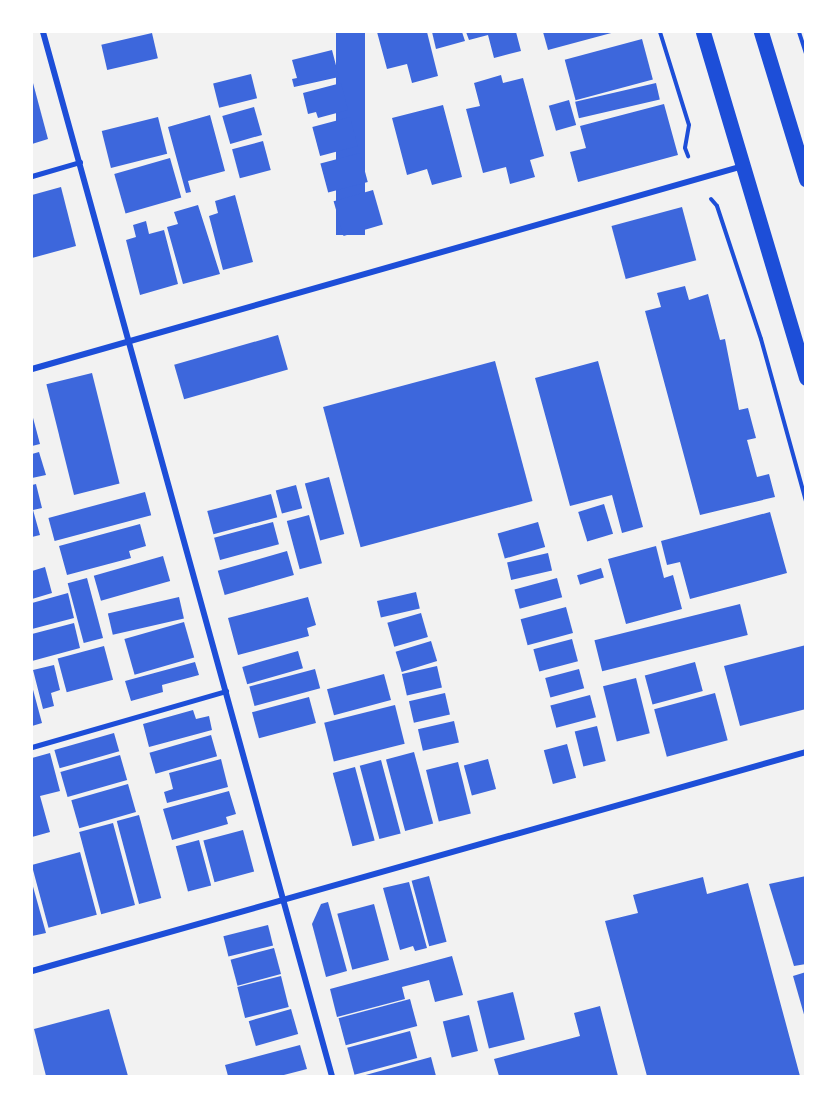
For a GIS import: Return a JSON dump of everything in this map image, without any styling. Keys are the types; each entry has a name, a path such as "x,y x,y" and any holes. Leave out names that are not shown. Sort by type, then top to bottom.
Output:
{"main road":[{"path":"703,32 806,378"},
{"path":"761,32 801,148 806,179"}],"street":[{"path":"44,32 332,1077"},
{"path":"32,369 742,165"},
{"path":"32,971 284,902 806,752"}],"lane":[{"path":"32,176 80,162"},
{"path":"32,747 226,691"}],"path":[{"path":"660,32 689,125 685,148 700,189 717,206 761,339 806,501"},
{"path":"799,32 806,54"}],"building":[{"path":"336,32 365,32 365,235 336,235"},
{"path":"377,32 427,32 438,76 412,83 407,64 387,69"},
{"path":"432,32 462,32 465,41 436,49"},
{"path":"466,32 516,32 521,51 494,58 488,35 469,40"},
{"path":"543,32 615,32 548,50"},
{"path":"152,33 158,58 107,70 101,45"},
{"path":"642,39 653,80 576,100 565,60"},
{"path":"332,50 339,77 294,87 292,79 297,78 292,60"},
{"path":"251,74 257,98 219,108 213,83"},
{"path":"501,75 503,83 523,78 544,156 530,160 535,177 510,184 506,167 483,173 466,109 480,106 474,83"},
{"path":"341,83 348,110 318,118 316,112 308,114 303,93"},
{"path":"656,83 660,100 579,118 575,102"},
{"path":"32,84 48,139 32,144"},
{"path":"569,100 576,125 556,131 549,106"},
{"path":"664,104 678,155 578,182 570,152 586,148 580,126"},
{"path":"443,105 462,177 432,185 427,169 407,175 392,118"},
{"path":"254,107 262,135 230,144 222,116"},
{"path":"210,115 225,171 188,181 191,192 186,193 168,127"},
{"path":"158,117 167,154 111,168 102,131"},
{"path":"350,117 358,146 320,156 312,127"},
{"path":"263,141 271,170 240,178 232,149"},
{"path":"360,153 368,182 328,193 320,164"},
{"path":"170,158 181,197 126,213 114,174"},
{"path":"61,187 76,246 32,258 32,195"},
{"path":"373,190 383,225 344,236 334,201"},
{"path":"235,195 253,262 223,270 209,216 218,213 215,201"},
{"path":"198,205 220,274 183,284 167,227 178,224 174,212"},
{"path":"682,207 696,260 626,279 611,226"},
{"path":"146,221 149,234 164,230 178,284 140,295 126,240 136,237 133,225"},
{"path":"685,286 689,300 708,294 720,340 725,339 739,410 748,408 756,438 747,440 757,477 769,474 775,497 700,515 645,311 661,307 657,293"},
{"path":"278,335 288,370 184,399 174,365"},
{"path":"495,361 533,501 361,547 323,407"},
{"path":"598,361 643,527 622,533 612,495 570,506 535,378"},
{"path":"92,373 120,484 74,495 46,384"},
{"path":"32,414 40,444 32,446"},
{"path":"39,452 46,475 32,478 32,454"},
{"path":"329,477 344,534 320,540 305,483"},
{"path":"36,484 42,508 33,510 40,535 32,537 32,485"},
{"path":"296,485 302,508 282,514 276,490"},
{"path":"145,492 151,515 55,541 48,518"},
{"path":"271,494 277,517 213,534 207,511"},
{"path":"604,504 613,534 587,542 578,512"},
{"path":"770,512 787,573 690,599 680,562 667,565 661,541"},
{"path":"309,515 322,563 300,569 287,521"},
{"path":"273,522 279,544 220,560 214,538"},
{"path":"538,522 545,547 505,559 498,534"},
{"path":"140,524 146,546 129,551 131,558 67,575 59,546"},
{"path":"656,546 664,578 673,575 682,609 626,624 608,559"},
{"path":"287,551 294,575 225,595 218,571"},
{"path":"548,553 552,571 511,580 507,562"},
{"path":"163,556 170,581 101,601 94,576"},
{"path":"45,567 52,593 32,599 32,571"},
{"path":"601,568 604,578 580,585 577,575"},
{"path":"87,578 103,638 84,643 68,583"},
{"path":"557,578 562,597 520,609 514,589"},
{"path":"416,592 420,609 381,618 377,601"},
{"path":"68,593 74,618 32,629 32,603"},
{"path":"179,597 184,618 113,635 108,613"},
{"path":"308,597 316,625 307,628 309,636 238,655 228,618"},
{"path":"740,604 748,635 602,671 594,640"},
{"path":"566,607 573,633 528,645 521,619"},
{"path":"421,613 428,637 394,647 387,623"},
{"path":"184,622 194,658 135,675 124,639"},
{"path":"74,623 80,648 32,661 32,634"},
{"path":"572,639 578,661 539,672 533,649"},
{"path":"431,641 437,661 402,672 396,652"},
{"path":"806,645 806,709 740,726 724,666"},
{"path":"104,646 113,680 67,692 58,658"},
{"path":"298,651 303,668 247,684 242,667"},
{"path":"195,662 199,675 162,685 163,692 131,701 125,681"},
{"path":"695,662 703,691 653,704 645,675"},
{"path":"54,665 60,690 51,693 54,706 43,709 33,670"},
{"path":"437,666 442,687 407,696 402,674"},
{"path":"315,669 320,688 254,706 249,687"},
{"path":"579,669 584,688 550,697 545,678"},
{"path":"384,674 391,700 334,715 327,689"},
{"path":"636,678 650,733 617,742 603,686"},
{"path":"32,686 42,723 32,726"},
{"path":"445,693 450,714 414,723 409,701"},
{"path":"715,693 728,740 667,757 654,709"},
{"path":"590,695 596,717 556,728 550,706"},
{"path":"309,697 316,723 259,738 252,712"},
{"path":"395,705 405,744 334,761 324,723"},
{"path":"193,710 196,719 209,716 212,730 149,747 143,724"},
{"path":"454,721 459,742 423,751 418,729"},
{"path":"597,726 606,761 583,766 575,732"},
{"path":"114,733 119,751 60,768 54,750"},
{"path":"211,735 217,756 156,774 149,753"},
{"path":"567,744 576,778 553,784 544,750"},
{"path":"414,752 433,823 405,831 386,760"},
{"path":"50,753 60,791 40,796 50,832 32,837 32,758"},
{"path":"120,755 127,780 68,797 60,772"},
{"path":"221,759 228,787 167,803 164,792 173,789 169,773"},
{"path":"488,759 496,789 472,795 464,765"},
{"path":"381,760 401,833 379,839 360,766"},
{"path":"458,762 471,813 439,821 426,770"},
{"path":"355,767 375,840 352,846 333,773"},
{"path":"128,784 136,812 79,828 71,800"},
{"path":"229,791 236,814 226,817 228,824 172,840 163,809"},
{"path":"139,815 161,898 139,904 117,821"},
{"path":"113,823 135,905 101,914 79,832"},
{"path":"243,830 254,872 215,882 203,841"},
{"path":"199,840 211,885 188,892 176,846"},
{"path":"80,852 97,915 49,928 32,865"},
{"path":"429,876 447,942 429,946 412,881"},
{"path":"806,876 806,964 794,966 769,884"},
{"path":"703,877 707,894 748,883 800,1076 647,1076 605,921 638,913 633,895"},
{"path":"409,882 427,948 415,951 413,946 400,950 383,888"},
{"path":"32,883 46,933 32,936"},
{"path":"328,902 347,971 326,977 312,924 321,904"},
{"path":"374,904 389,960 352,970 337,914"},
{"path":"268,925 273,945 228,957 223,936"},
{"path":"274,948 281,974 238,986 231,960"},
{"path":"452,956 463,995 435,1002 429,980 402,987 405,999 337,1017 330,989"},
{"path":"806,972 806,1018 805,1018 793,976"},
{"path":"281,976 289,1007 245,1018 237,987"},
{"path":"513,992 525,1040 489,1048 477,1001"},
{"path":"410,999 417,1026 346,1045 339,1018"},
{"path":"600,1006 618,1076 499,1076 494,1059 580,1036 574,1013"},
{"path":"109,1009 128,1076 46,1076 34,1029"},
{"path":"291,1009 298,1034 256,1046 249,1021"},
{"path":"469,1015 478,1051 452,1057 443,1022"},
{"path":"410,1031 417,1058 354,1075 347,1048"},
{"path":"300,1045 307,1069 280,1076 228,1076 225,1065"},
{"path":"431,1057 436,1076 362,1076"}]}
